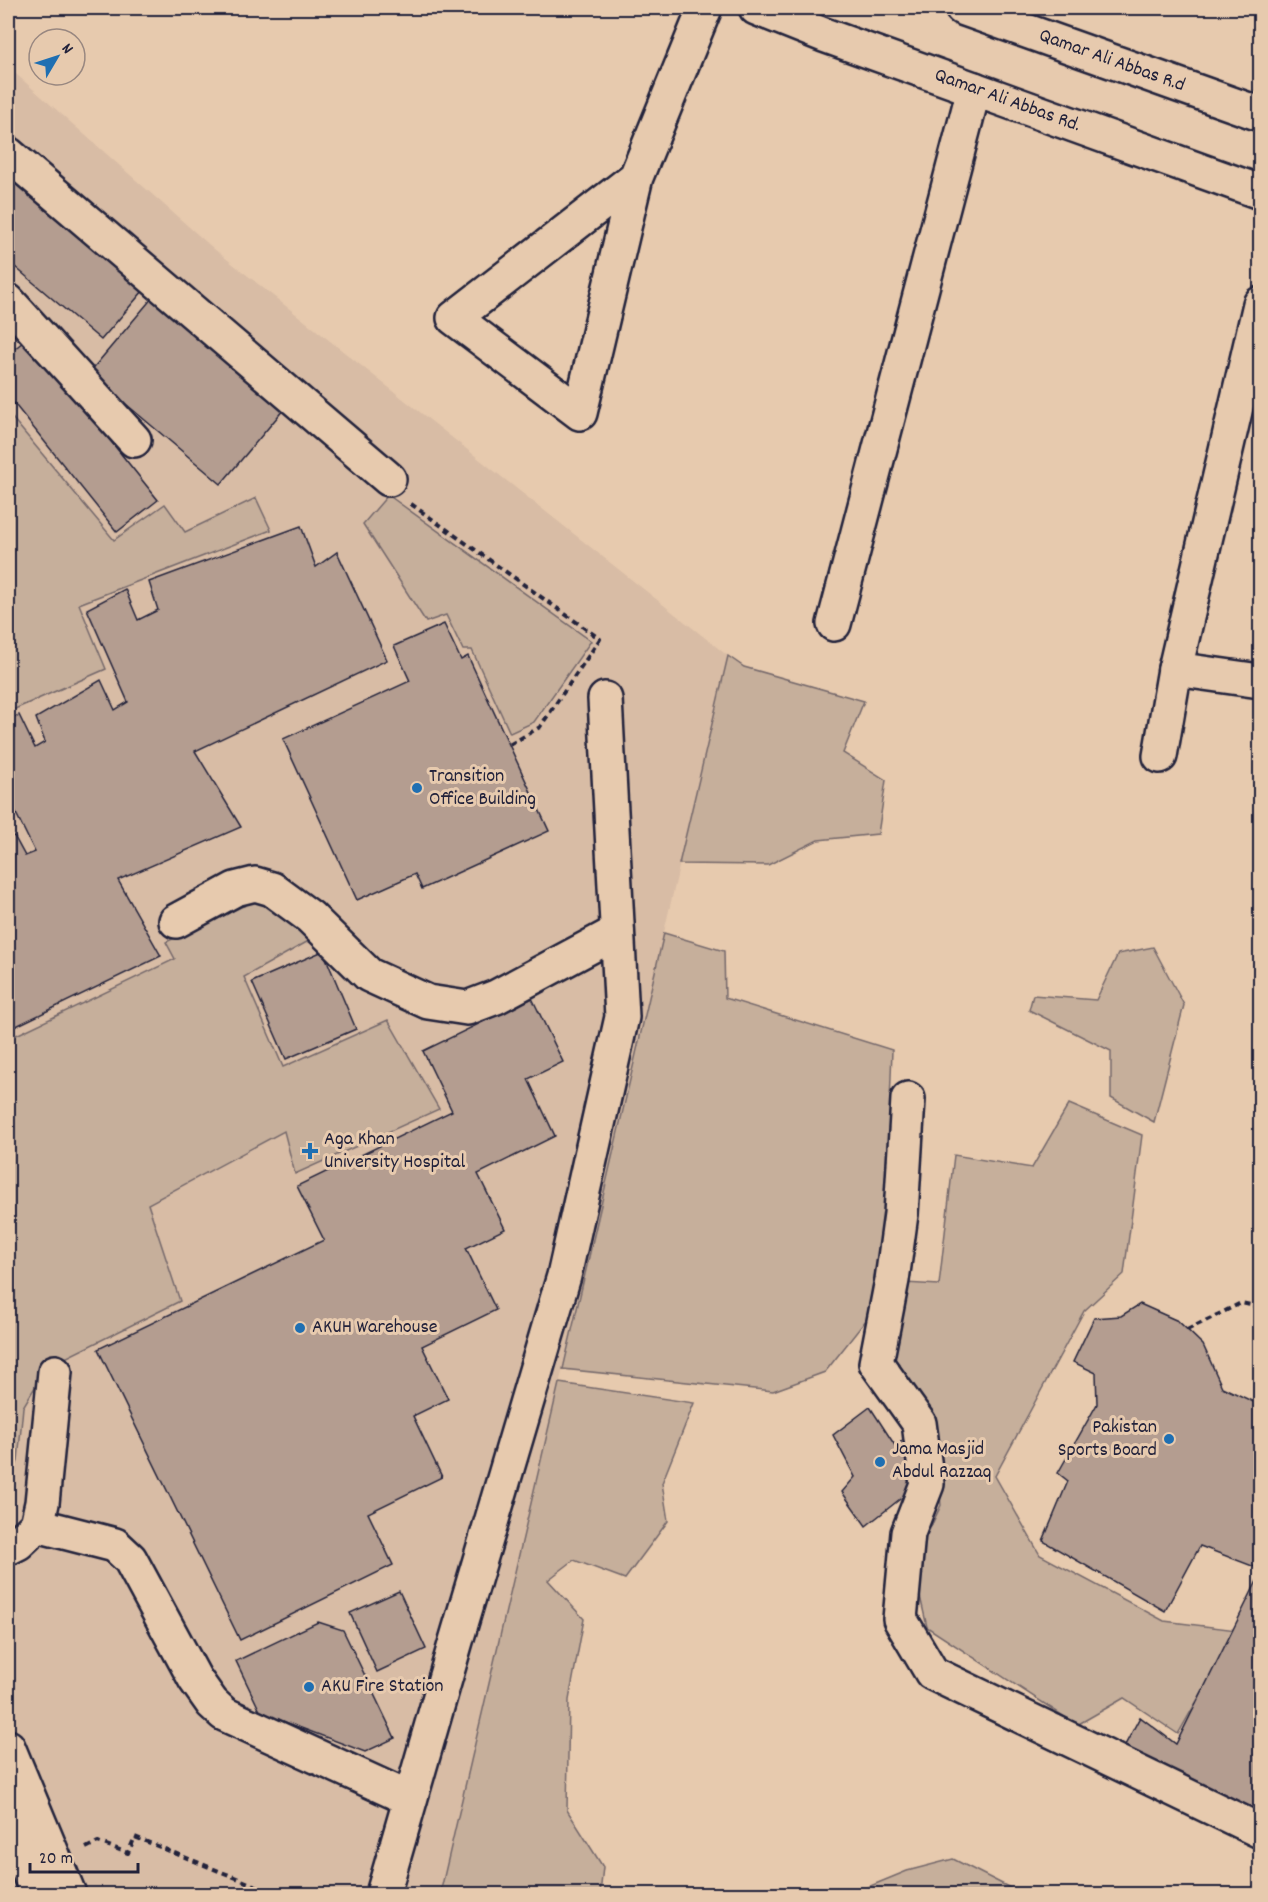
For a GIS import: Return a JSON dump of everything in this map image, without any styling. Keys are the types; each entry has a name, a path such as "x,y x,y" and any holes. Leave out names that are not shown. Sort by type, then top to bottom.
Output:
{"street":[{"path":"636,177 454,318 580,414 636,177 705,8"},
{"name":"Qamar Ali Abbas Rd.","path":"756,8 826,21 974,89 1260,192"},
{"name":"Qamar Ali Abbas R.d","path":"962,8 1260,114"},
{"path":"834,624 974,89"},
{"path":"8,154 389,479"},
{"path":"8,301 134,440"},
{"path":"1160,756 1175,669 1253,372 1260,304"},
{"path":"1175,669 1260,681"},
{"path":"383,1894 564,1276 622,1017 605,699"},
{"path":"176,921 235,889 255,884 272,889 310,917 369,975 428,1002 467,1008 496,998 617,932"},
{"path":"908,1099 901,1214 892,1280 876,1363 919,1423 927,1484 908,1533 900,1619 932,1673 1260,1831"},
{"path":"8,1548 18,1543 37,1525 42,1503 55,1372"},
{"path":"37,1525 114,1545 130,1559 195,1679 224,1714 410,1799"},
{"path":"8,1747 69,1894"},
{"path":"8,1823 38,1894"}],"path":[{"path":"389,479 398,494 600,639 540,727 509,745"},
{"path":"1187,1330 1241,1303 1260,1306"},
{"path":"56,1862 98,1842 128,1853 135,1837 276,1894"}],"shaded area":[{"name":"Aga Khan University Hospital","path":"8,67 27,84 27,87 31,87 214,249 728,656 441,1894 8,1894"},
{"path":"8,413 114,540 165,504 185,532 256,498 271,530 79,604 106,669 8,712"},
{"path":"388,495 591,641 534,722 510,733 472,650 463,650 446,615 426,622 363,524"},
{"path":"728,656 744,667 864,701 843,753 886,780 878,834 818,840 768,865 679,864"},
{"path":"256,900 290,917 314,938 244,977 283,1067 388,1020 439,1109 295,1174 284,1131 148,1204 180,1301 47,1367 23,1407 18,1461 8,1486 8,1039 175,959 166,942"},
{"path":"664,933 724,951 725,998 892,1050 886,1209 867,1319 825,1372 773,1391 563,1369"},
{"path":"1153,947 1184,1005 1154,1122 1111,1098 1111,1051 1029,1010 1033,995 1096,1000 1118,954"},
{"path":"1069,1104 1142,1135 1124,1274 1084,1311 995,1476 1040,1555 1164,1621 1237,1630 1178,1734 1124,1698 1077,1725 927,1627 913,1565 941,1505 931,1418 893,1359 905,1283 939,1285 954,1155 1032,1168"},
{"path":"559,1383 694,1403 662,1483 668,1521 625,1579 574,1560 548,1580 584,1619 569,1700 567,1810 603,1867 600,1894 440,1894"},
{"path":"953,1859 1022,1894 851,1894 907,1871"}],"building":[{"path":"8,176 143,291 101,340 8,261"},
{"path":"153,297 284,409 221,484 89,373"},
{"path":"8,319 18,331 8,341"},
{"path":"28,338 158,500 117,532 8,396 8,354"},
{"path":"301,526 316,567 337,552 387,660 195,751 241,827 118,880 161,956 8,1030 8,838 14,836 25,856 35,852 8,797 8,720 19,715 35,748 45,742 36,718 101,680 115,710 128,702 87,609 125,589 138,620 158,610 149,582"},
{"name":"Transition Office Building","path":"444,624 461,660 468,656 549,831 422,889 415,874 357,900 283,739 410,681 394,646"},
{"path":"323,951 356,1029 286,1059 252,982"},
{"name":"AKUH Warehouse","path":"532,998 563,1062 528,1079 555,1136 478,1174 505,1229 466,1248 496,1310 422,1346 448,1399 413,1416 442,1477 368,1513 393,1565 240,1640 98,1349 324,1240 297,1186 452,1111 423,1051"},
{"name":"Pakistan Sports Board","path":"1140,1304 1178,1321 1203,1345 1222,1387 1260,1405 1260,1569 1200,1546 1165,1611 1043,1541 1068,1481 1058,1473 1097,1404 1096,1373 1073,1362 1094,1318 1121,1316"},
{"name":"Jama Masjid Abdul Razzaq","path":"870,1407 896,1447 907,1435 919,1484 866,1526 842,1492 855,1477 833,1435"},
{"path":"1260,1575 1260,1815 1122,1751 1140,1717 1176,1744"},
{"path":"399,1591 426,1649 377,1672 350,1613"},
{"name":"AKU Fire Station","path":"318,1622 343,1630 395,1738 365,1752 261,1713 236,1661"}],"place":[{"name":"Transition Office Building","path":"417,788"},
{"name":"Aga Khan University Hospital","path":"310,1151"},
{"name":"AKUH Warehouse","path":"300,1328"},
{"name":"Pakistan Sports Board","path":"1169,1439"},
{"name":"Jama Masjid Abdul Razzaq","path":"880,1462"},
{"name":"AKU Fire Station","path":"309,1687"}]}
